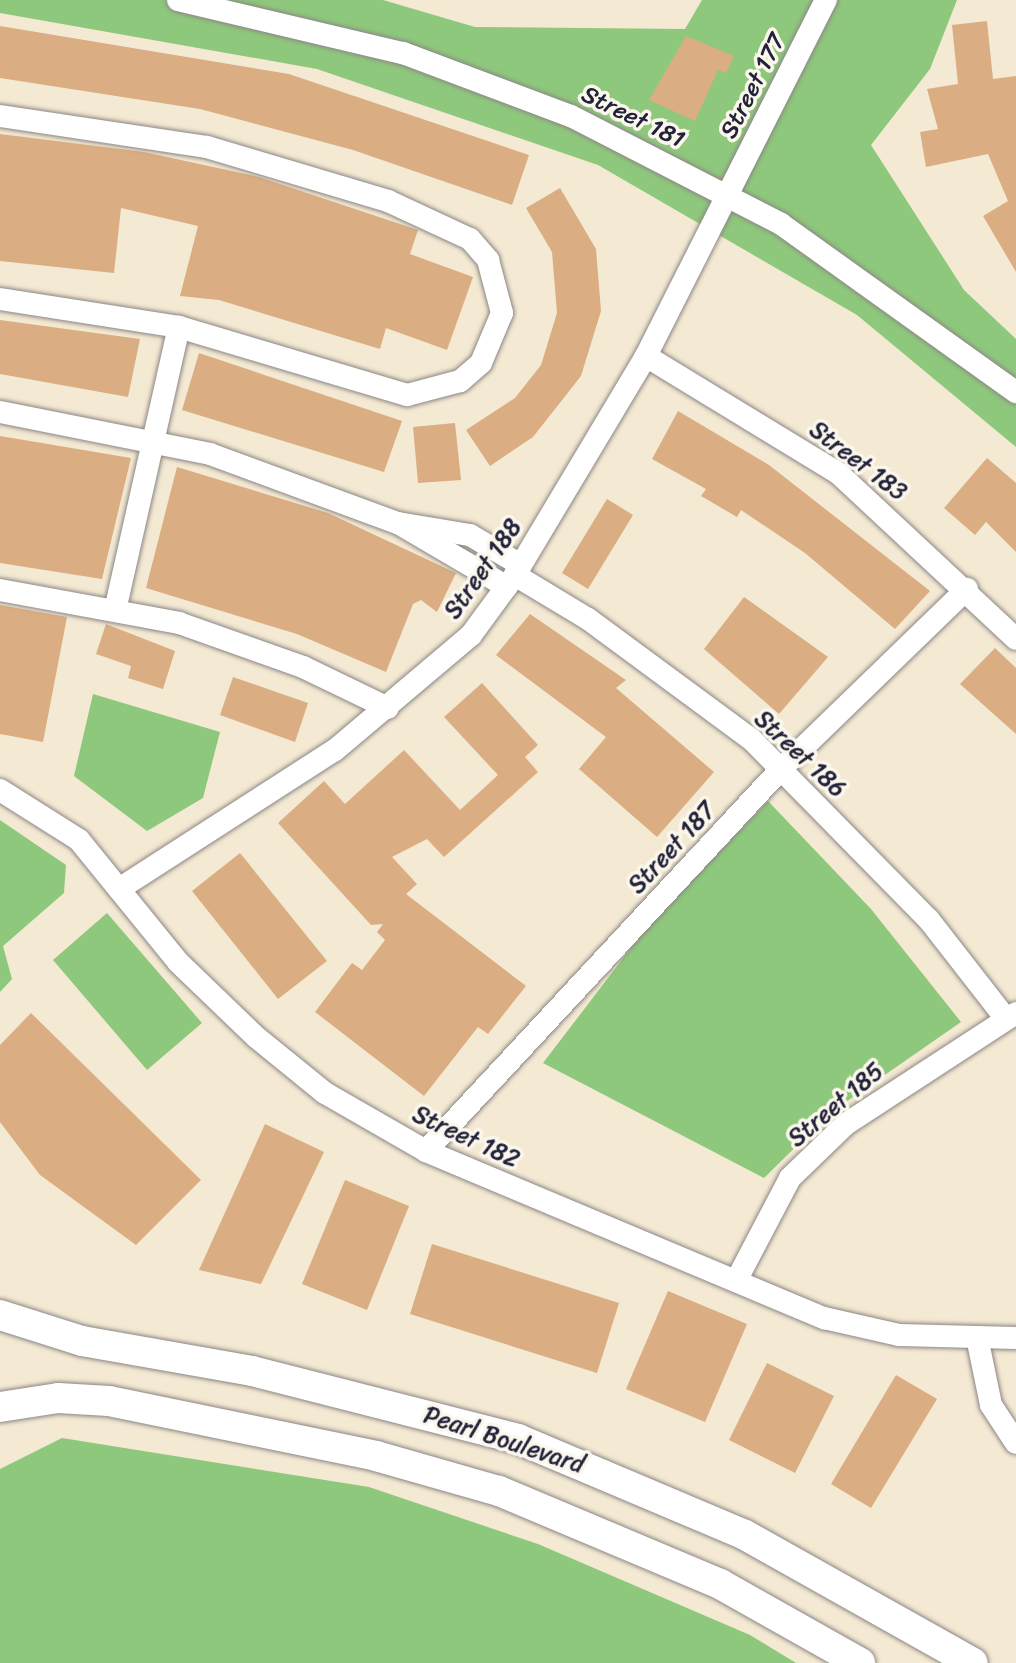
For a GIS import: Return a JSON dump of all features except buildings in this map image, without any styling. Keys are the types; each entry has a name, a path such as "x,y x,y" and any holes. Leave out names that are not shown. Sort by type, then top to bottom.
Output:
{"main road":[{"name":"Pearl Boulevard","path":"0,1315 82,1341 267,1375 518,1439 745,1535 973,1663"},
{"name":"Pearl Boulevard","path":"0,1407 58,1398 109,1401 361,1452 499,1491 720,1584 860,1663"}],"street":[{"name":"Street 181","path":"178,0 310,27 482,77 724,193 914,312 1016,392"},
{"name":"Street 177","path":"724,193 826,0"},
{"path":"0,116 207,147 388,201 470,239 488,260 502,313 481,363 447,387 407,395 179,327 0,299"},
{"name":"Street 188","path":"119,889 388,708 471,635 515,576 646,356 724,193"},
{"path":"116,606 179,327"},
{"name":"Street 183","path":"646,356 838,473 967,589 1016,639"},
{"name":"Street 186","path":"0,412 152,439 266,471 398,523 515,576 588,619 781,769 929,920 1011,1016"},
{"name":"Street 187","path":"426,1151 781,769 967,589"},
{"path":"0,590 116,606 254,648 388,708"},
{"name":"Street 182","path":"0,790 79,840 178,962 256,1037 325,1093 426,1151 824,1318 978,1342 1016,1338"},
{"name":"Street 185","path":"736,1281 790,1178 835,1135 1011,1016"},
{"path":"978,1342 991,1405 1016,1443"}],"green space":[{"path":"0,0 383,0 475,27 685,29 702,0 957,0 930,69 871,145 964,290 1016,339 1016,447 857,315 598,165 317,69 0,13"},
{"path":"93,694 220,732 203,798 147,831 74,776"},
{"path":"768,801 871,909 961,1022 830,1113 764,1178 543,1063 650,923"},
{"path":"0,820 66,865 64,893 3,946 12,979 0,992"},
{"path":"107,913 202,1023 147,1070 53,960"},
{"path":"62,1438 369,1487 538,1544 750,1635 796,1663 0,1663 0,1469"}]}
